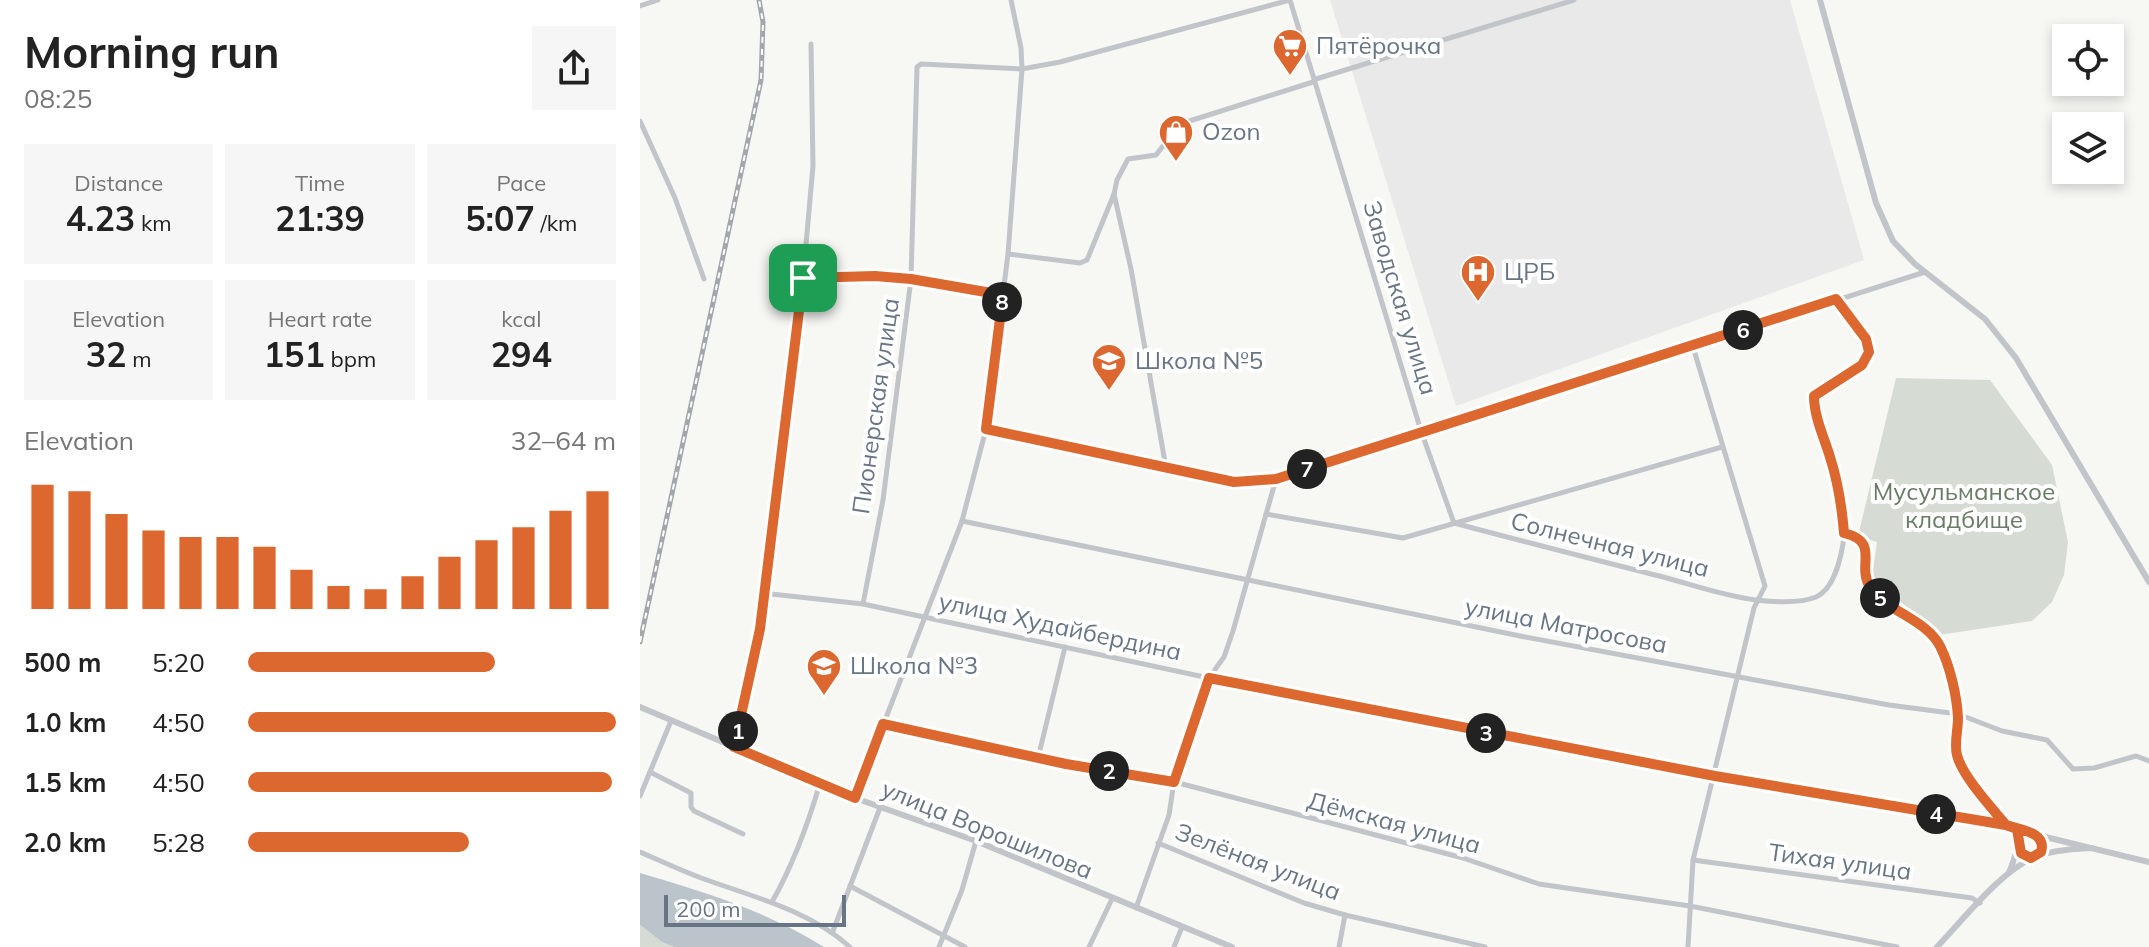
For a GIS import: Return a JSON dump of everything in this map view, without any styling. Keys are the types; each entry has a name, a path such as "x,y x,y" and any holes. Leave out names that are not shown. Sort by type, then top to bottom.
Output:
{"street":[{"path":"640,6 658,0"},
{"path":"855,798 962,521 986,429 1008,254 1022,69 1011,0"},
{"path":"1022,69 1079,58 1153,35 1290,0"},
{"name":"Заводская улица","path":"1290,0 1421,431 1454,523"},
{"path":"1008,254 1080,263 1087,260 1128,159 1156,155 1180,124 1574,0"},
{"path":"1820,0 1876,203 1893,241 1985,319 2016,358 2149,582"},
{"path":"734,747 760,629 803,278 813,166 811,44"},
{"name":"Пионерская улица","path":"863,604 883,500 911,279 917,67 921,64 1022,69"},
{"path":"640,121 675,198 704,279"},
{"path":"1114,194 1131,269 1166,468"},
{"path":"986,429 1234,482 1276,479 1926,271"},
{"path":"803,278 875,276 911,279 1003,295"},
{"path":"1836,299 1866,339 1869,352 1862,365 1814,396 1814,409 1831,460 1843,513 1844,533 1855,536 1864,546 1867,557 1865,574 1870,586 1880,597 1925,629 1939,644 1950,675 1958,714 1957,754 1963,768 2006,825"},
{"path":"1688,947 1693,860 1758,600 1765,586 1693,347"},
{"path":"1266,514 1403,538 1722,447"},
{"path":"1136,909 1169,815 1174,782 1209,678 1224,657 1276,479"},
{"name":"улица Матросова","path":"962,521 1520,636 1889,705 1958,714 2002,731 2047,740 2073,769 2094,768 2136,756 2149,761"},
{"name":"Солнечная улица","path":"1454,523 1758,600 1795,601 1818,596 1828,588 1836,572 1844,533"},
{"name":"улица Худайбердина","path":"762,593 863,604 1209,678 1715,776 2006,825 2149,862"},
{"path":"1038,758 1065,647"},
{"name":"улица Ворошилова","path":"640,707 855,798 976,841 1232,947"},
{"path":"640,796 671,721"},
{"name":"Дёмская улица","path":"883,724 1038,758 1174,782 1463,858 1539,884 1690,906 1897,947"},
{"path":"650,772 691,793 694,811 743,834"},
{"path":"772,902 812,813 820,783"},
{"path":"833,931 881,805"},
{"path":"2017,829 2019,846 2024,855 2035,857 2060,850 2092,848"},
{"path":"1937,947 2007,875 2041,852 2043,844 2040,837 2033,834 2022,838 2007,875"},
{"path":"939,947 962,890 976,841"},
{"name":"Зелёная улица","path":"1158,843 1304,903 1485,947"},
{"path":"640,852 772,902 833,931 850,947"},
{"name":"Тихая улица","path":"1693,860 1972,898 1980,903"},
{"path":"850,886 965,947"},
{"path":"1089,947 1112,899"},
{"path":"1339,947 1345,915"},
{"path":"1174,947 1182,927"}],"shaded area":[{"path":"1330,0 1790,0 1864,260 1456,406"},
{"path":"640,873 757,913 824,947 674,947 640,925"}],"green space":[{"name":"Мусульманское кладбище","path":"1896,378 1990,380 2052,465 2068,542 2064,575 2052,602 2032,621 1939,635 1872,577 1877,542 1858,536"},
{"path":"640,925 662,942 674,947 640,947"}],"railway":[{"path":"640,642 761,80 763,22 759,0"}],"place":[{"name":"Пятёрочка","path":"1290,77"},
{"name":"Ozon","path":"1176,163"},
{"name":"ЦРБ","path":"1478,303"},
{"name":"Школа №5","path":"1109,392"},
{"name":"Школа №3","path":"824,697"}],"route":[{"path":"803,278 760,629 734,747 855,798 883,724 1066,764 1174,782 1209,678 1715,776 2006,825 2037,835 2043,848 2039,855 2031,858 2021,853 2017,829 2006,825 1963,768 1957,754 1958,714 1950,675 1939,644 1925,629 1880,597 1870,586 1865,574 1867,557 1864,546 1855,536 1844,533 1843,513 1831,460 1814,409 1814,396 1862,365 1869,352 1866,339 1836,299 1276,479 1234,482 986,429 1003,295 911,279 875,276 803,278"}]}
